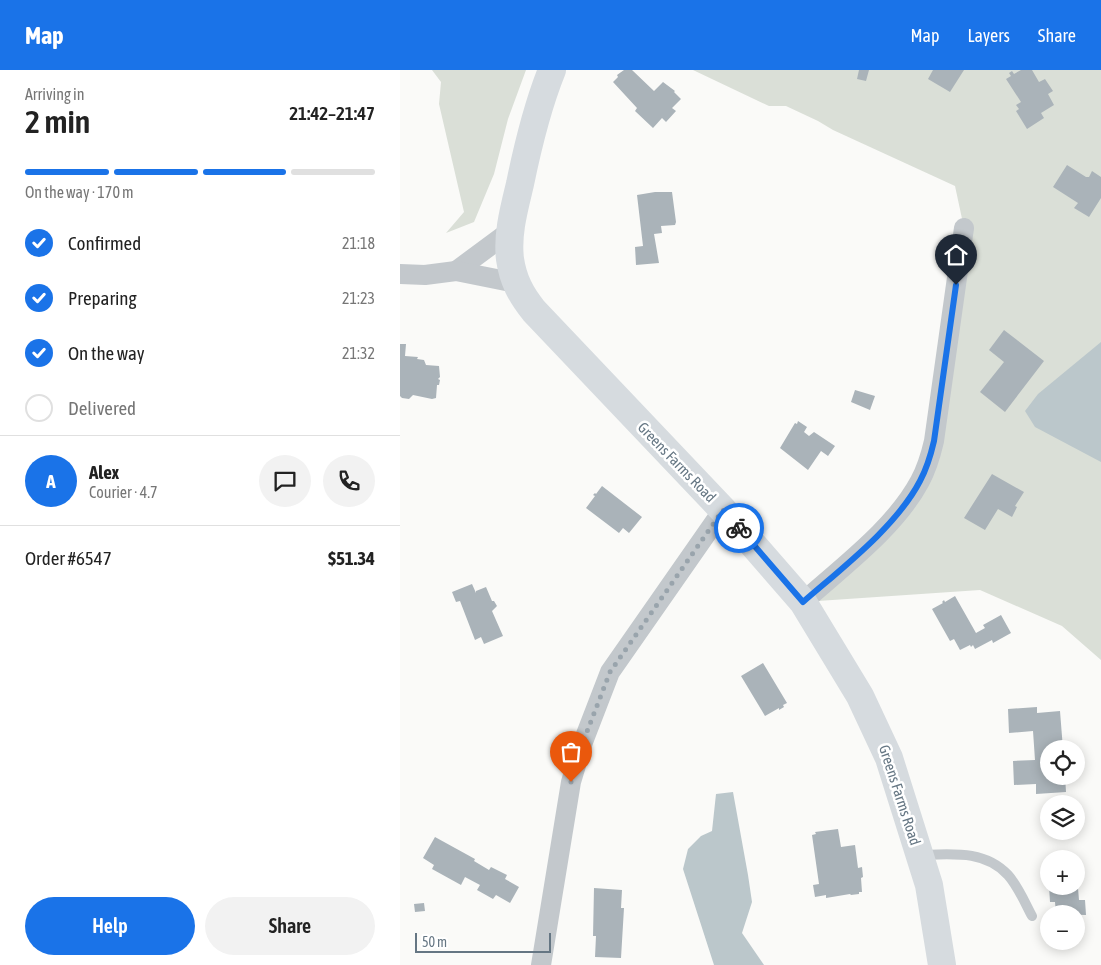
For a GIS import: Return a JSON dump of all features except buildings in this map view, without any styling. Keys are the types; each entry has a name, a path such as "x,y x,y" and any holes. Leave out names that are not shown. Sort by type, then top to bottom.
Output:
{"main road":[{"name":"Greens Farms Road","path":"552,70 530,138 510,231 510,259 516,283 534,311 723,510 803,602 856,690 878,731 889,758 929,885 942,965"}],"street":[{"path":"803,602 878,535 908,500 929,460 934,441 964,228"},
{"path":"456,271 510,231"},
{"path":"400,274 425,275 456,271 516,283"},
{"path":"541,965 571,782 583,742 610,672 723,510"}],"lane":[{"path":"920,855 974,855 997,866 1009,876 1032,916"}],"shaded area":[{"path":"432,70 526,70 508,119 494,174 474,222 446,233 464,212 439,104 441,82"},
{"path":"693,70 1101,70 1101,660 1062,626 980,590 803,602 920,480 964,228 955,186 833,130 786,106 769,106"},
{"path":"1101,342 1101,462 1035,427 1025,411 1038,394"},
{"path":"733,792 752,902 742,933 764,965 714,965 683,869 688,849 701,836 712,831 716,794"}],"way so far":[{"path":"571,782 583,742 610,672 723,510 739,528"}],"route":[{"path":"739,528 803,602 878,535 908,500 929,460 934,441 956,285"}]}
